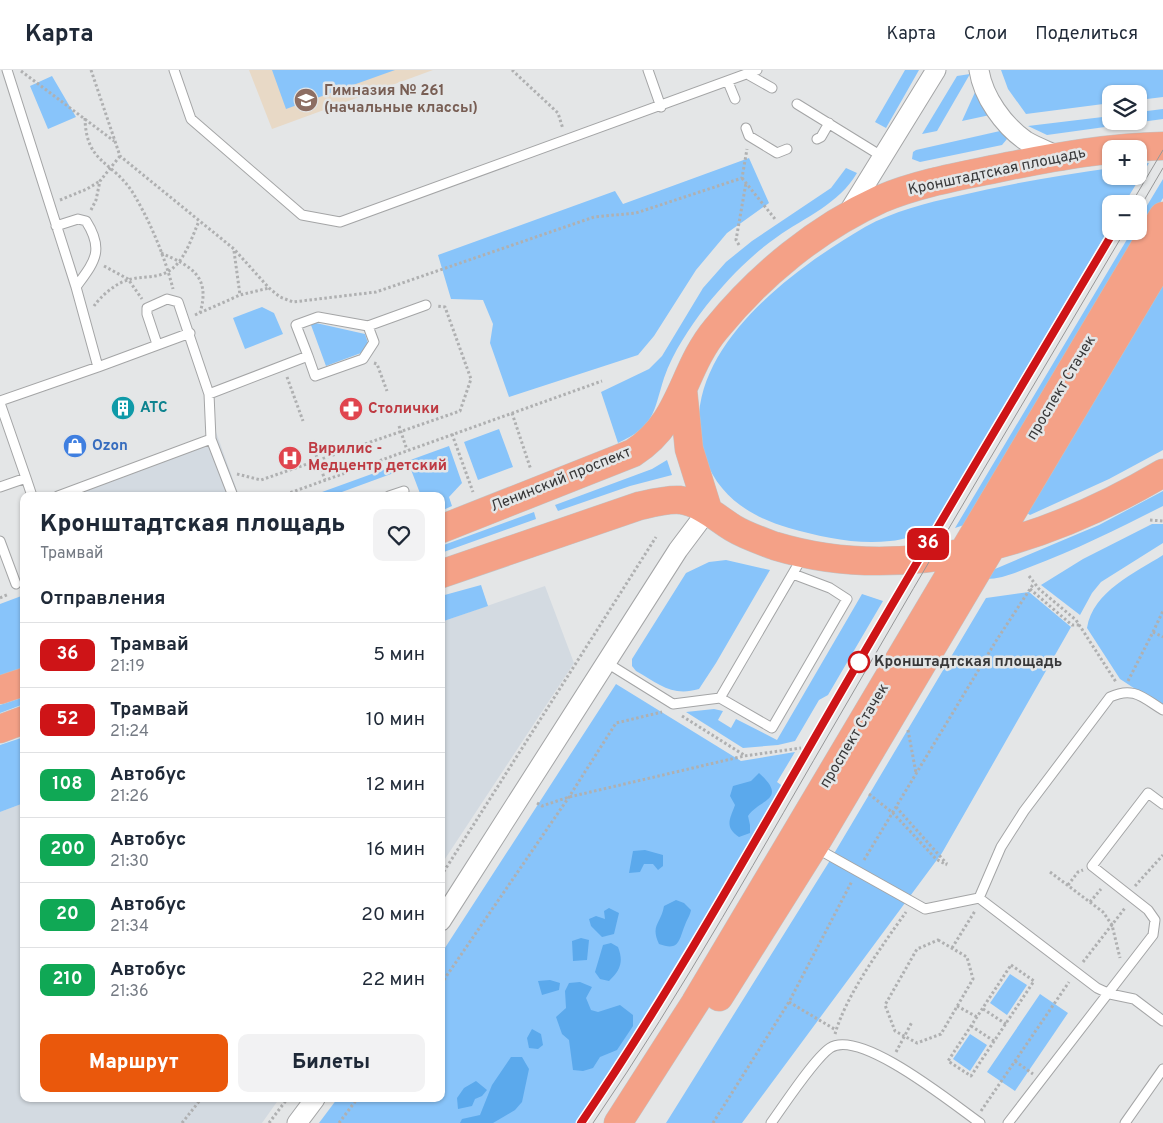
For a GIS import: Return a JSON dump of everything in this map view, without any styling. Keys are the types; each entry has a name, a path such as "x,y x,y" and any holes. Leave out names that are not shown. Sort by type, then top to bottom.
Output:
{"main road":[{"name":"Кронштадтская площадь","path":"682,388 708,338 739,301 805,245 845,218 882,199 919,186 1058,156 1105,149 1163,146"},
{"name":"проспект Стачек","path":"618,1123 695,1003 1163,216"},
{"name":"проспект Стачек","path":"639,1123 814,846 1163,258"},
{"path":"682,388 690,449 708,510"},
{"name":"Ленинский проспект","path":"445,527 633,453 647,443 669,418 682,388"},
{"path":"445,573 648,504 680,500 708,510 735,530 762,542 799,564 854,561 891,562 964,552 991,547 1046,530 1092,510 1163,473"},
{"path":"0,690 20,683"},
{"path":"0,729 20,722"}],"street":[{"path":"845,218 936,70"},
{"path":"979,70 987,94 1007,124 1026,140 1058,156"},
{"path":"445,915 607,664 678,550 708,510"},
{"path":"297,1123 313,1102"}],"lane":[{"path":"7,70 76,287 98,366"},
{"path":"174,70 191,119 302,215 340,222 749,75 757,70"},
{"path":"648,70 661,107"},
{"path":"749,75 772,88"},
{"path":"728,82 735,99"},
{"path":"797,104 883,157"},
{"path":"817,139 821,137 829,124"},
{"path":"748,132 777,153 787,149"},
{"path":"56,226 78,219 86,221 96,242 95,261 76,287"},
{"path":"157,344 146,314 147,308 167,298 174,299 178,302 185,319 209,394 211,439 231,492"},
{"path":"368,326 374,342 363,359 315,376 296,326 318,317 368,326 426,305"},
{"path":"31,492 0,402 190,333"},
{"path":"209,394 308,356"},
{"path":"69,492 211,439"},
{"path":"0,487 26,478"},
{"path":"0,541 16,584"},
{"path":"607,664 673,704 720,698 772,728 847,599 799,564 720,698"},
{"path":"979,898 1001,847 1024,811 1110,697 1122,692 1135,692 1163,710"},
{"path":"1008,1123 1110,994 1153,935 1159,931 1155,920 1148,910 1092,866 1148,793 1163,804"},
{"path":"814,846 925,909 979,898 1097,988 1110,994 1134,998 1163,1021"},
{"path":"771,1123 821,1057 831,1047 846,1043 859,1046 892,1061 978,1121"},
{"path":"1125,1123 1163,1069"}],"path":[{"path":"21,70 114,141"},
{"path":"91,70 120,156 234,249 269,288 280,297 293,302 376,292 594,217 636,213 742,178"},
{"path":"512,70 558,113 561,123"},
{"path":"85,118 88,144 94,154 132,191 161,253 174,299"},
{"path":"748,132 742,178 775,219"},
{"path":"49,204 87,189 100,181 120,156"},
{"path":"86,221 96,200 100,181"},
{"path":"739,245 736,240 746,183"},
{"path":"84,318 97,301 128,280 145,279 167,272 179,261 199,221"},
{"path":"234,249 240,295"},
{"path":"161,253 179,261 197,274 203,285 205,297 200,313"},
{"path":"95,261 128,280 147,308"},
{"path":"185,319 240,295 269,288"},
{"path":"223,470 261,480 460,411 471,379 445,307 426,305"},
{"path":"363,359 377,364 386,391"},
{"path":"283,365 303,421"},
{"path":"292,492 602,381"},
{"path":"512,413 533,470"},
{"path":"399,426 408,450"},
{"path":"452,434 473,492"},
{"path":"316,455 325,480"},
{"path":"1150,520 1163,521"},
{"path":"445,870 656,537"},
{"path":"1029,576 1080,626 1122,692"},
{"path":"713,1123 790,1002 858,871 996,640 1034,583"},
{"path":"1030,589 1072,625 1080,626"},
{"path":"1122,692 1163,611"},
{"path":"1153,632 1163,637"},
{"path":"445,978 569,797 616,723 663,712"},
{"path":"906,721 916,774"},
{"path":"540,805 744,756 802,748"},
{"path":"864,790 893,813 936,859 947,865 896,807"},
{"path":"1082,964 1125,908 1136,886 1163,855"},
{"path":"1050,872 1103,912 1112,924 1124,974"},
{"path":"1068,885 1078,872"},
{"path":"1090,902 1101,889"},
{"path":"831,1047 836,1030 864,975 913,902"},
{"path":"952,948 974,912"},
{"path":"938,940 952,948 967,957 973,979 941,1034 917,1043 895,1031 885,1005 917,948 938,940"},
{"path":"1011,965 1034,981 971,1076 948,1060 982,1008 1011,965"},
{"path":"978,1121 1015,1061 1074,975"},
{"path":"790,1002 836,1030"},
{"path":"957,1006 977,1017"},
{"path":"982,1008 1006,1024"},
{"path":"901,1044 912,1022"},
{"path":"971,1026 994,1041"},
{"path":"1015,1061 1029,1071"},
{"path":"182,1123 199,1102"},
{"path":"269,1123 285,1102"},
{"path":"339,1123 355,1102"}],"shaded area":[{"name":"Гимназия № 261 (начальные классы)","path":"249,70 433,70 272,129"},
{"path":"272,70 395,70 286,109"},
{"path":"905,70 919,70 886,128 875,122"},
{"path":"1001,70 1163,70 1163,97 1147,99 1147,85 1102,85 1102,104 1026,114 1008,89"},
{"path":"970,74 937,131 922,134 957,76"},
{"path":"52,76 76,117 48,129 30,86"},
{"path":"976,90 990,115 962,121"},
{"path":"1163,109 1163,119 1147,121 1147,111"},
{"path":"1102,117 1102,127 1047,135 1028,126"},
{"path":"1000,131 1005,132 1007,139 1002,145 920,162 912,159 913,152 916,150"},
{"path":"749,158 769,203 727,233 696,270 654,336 638,355 509,397 490,343 493,324 483,300 451,299 438,255 615,191 623,204"},
{"path":"846,168 857,173 841,193 831,202 757,252 714,296 694,322 677,349 664,378 651,417 639,431 618,443 601,392 649,369 662,356 703,288 726,262 752,241 831,188"},
{"path":"1102,169 1102,185 1136,185 1129,195 1102,195 1102,240 930,531 890,541 852,541 789,528 762,518 738,504 719,484 711,472 705,458 699,421 705,386 721,352 744,321 804,267 835,245 887,216 946,199"},
{"path":"1163,179 1163,198 1147,225 1147,206"},
{"path":"1127,240 1138,240 967,524 955,528"},
{"path":"1163,284 1163,450 1109,479 1030,515 1027,513"},
{"path":"262,307 274,313 283,334 245,349 233,318"},
{"path":"316,323 365,334 368,343 361,353 326,366 311,325"},
{"path":"499,429 513,467 478,480 464,442"},
{"path":"216,432 238,492 56,492"},
{"path":"449,446 462,483 449,497 452,506 445,509 445,492 419,492 410,467 342,492 322,492"},
{"path":"667,460 672,475 630,486 558,511 555,505 652,469"},
{"path":"1163,491 1163,506 1081,546 1008,575 986,579 995,569 1099,525"},
{"path":"534,512 536,519 445,552 445,545"},
{"path":"1152,524 1163,524 1163,543 1101,582 1092,593 1080,615 1041,585 1083,559"},
{"path":"1163,555 1163,707 1120,679 1087,628 1091,615 1106,593 1128,576"},
{"path":"726,560 770,570 699,689 681,691 666,688 636,671 632,666 632,659 686,573 709,562"},
{"path":"481,585 488,606 445,621 445,595"},
{"path":"545,586 574,663 445,859 445,621"},
{"path":"1029,592 1071,627 942,853 742,1123 666,1123 829,862 986,598"},
{"path":"862,594 883,601 828,695 819,700 795,741 778,745 743,748 686,712 714,709 723,711 718,720 731,728 736,719 777,740"},
{"path":"20,596 20,670 0,677 0,604"},
{"path":"616,684 741,761 795,752 777,782 784,787 613,1070 577,1123 319,1123 335,1102 445,1102 445,948"},
{"path":"20,698 20,706 0,713 0,705"},
{"path":"20,738 20,804 0,812 0,745"},
{"path":"759,773 768,782 772,794 748,816 750,833 739,837 731,830 730,826 730,819 735,805 730,796 733,786 751,781"},
{"path":"20,804 20,1102 277,1102 262,1123 0,1123 0,812"},
{"path":"645,850 663,855 663,866 658,870 653,864 644,864 640,872 629,873 633,851"},
{"path":"676,900 684,903 691,910 690,914 678,943 671,946 659,944 656,928 664,906"},
{"path":"609,908 619,913 614,934 602,937 591,926 589,919 596,916 605,919 604,911"},
{"path":"581,938 589,940 587,960 573,961 572,941"},
{"path":"611,943 618,947 621,962 616,974 609,981 600,979 595,972 603,945"},
{"path":"1010,974 1027,985 1007,1015 990,1003"},
{"path":"550,980 560,983 559,990 542,995 538,981"},
{"path":"580,982 592,987 586,998 591,1010 598,1012 620,1005 633,1015 633,1026 617,1050 600,1057 593,1068 583,1071 573,1070 569,1040 562,1034 556,1017 566,1008 565,991 569,983"},
{"path":"1040,994 1068,1013 1015,1091 987,1072"},
{"path":"532,1029 541,1034 543,1045 538,1049 529,1048 527,1038"},
{"path":"970,1034 987,1045 970,1071 953,1059"},
{"path":"511,1057 522,1057 529,1069 522,1102 515,1110 493,1123 460,1123 462,1119 480,1115 492,1085"},
{"path":"476,1081 487,1090 482,1096 475,1099 472,1106 458,1109 457,1098 464,1088"}],"tram line":[{"path":"1136,195 1163,150"},
{"path":"1147,195 1163,168"},
{"path":"581,1123 650,1017 716,909 910,575 1109,240"},
{"name":"36","path":"581,1123 616,1072 745,861 918,559 1109,240"},
{"path":"593,1123 627,1073 691,970 1120,240"}],"place":[{"name":"Гимназия № 261 (начальные классы)","path":"306,100"},
{"name":"АТС","path":"123,408"},
{"name":"Столички","path":"351,409"},
{"name":"Ozon","path":"75,446"},
{"name":"Вирилис - Медцентр детский","path":"290,458"},
{"name":"Кронштадтская площадь","path":"859,662"}]}
